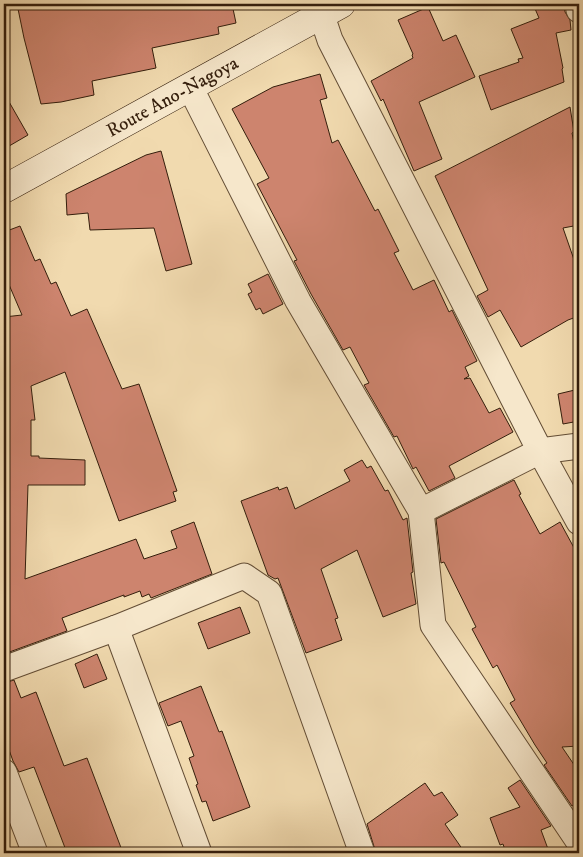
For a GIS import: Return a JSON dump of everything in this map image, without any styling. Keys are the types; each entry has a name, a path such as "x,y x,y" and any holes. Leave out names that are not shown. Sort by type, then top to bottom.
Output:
{"main road":[{"name":"Route Ano-Nagoya","path":"4,189 190,87 327,7"}],"street":[{"path":"578,4 579,10"},
{"path":"327,7 330,40 540,451 579,522"},
{"path":"190,87 298,301 421,511 433,624 579,842"},
{"path":"421,511 540,451 579,446"},
{"path":"4,669 116,628 244,576 270,593 362,853"},
{"path":"116,628 199,853"},
{"path":"4,772 35,853"}],"building":[{"path":"17,4 232,4 236,23 218,27 219,34 152,48 156,68 92,81 94,95 41,104"},
{"path":"533,4 564,4 565,12 570,20 571,30 556,33 564,82 491,110 479,76 519,62 518,59 523,58 511,29 539,18"},
{"path":"428,7 443,41 456,35 475,77 419,102 442,159 414,171 383,99 381,101 371,81 413,58 398,20"},
{"path":"320,74 327,98 320,100 332,143 338,140 375,211 378,209 399,251 394,253 413,290 434,280 449,312 452,310 477,361 465,367 469,376 464,379 470,378 489,413 500,408 513,432 449,466 455,478 429,491 416,467 413,469 397,436 394,437 364,385 369,383 350,347 343,350 311,294 294,261 297,260 257,184 269,178 232,109 273,87"},
{"path":"4,93 28,135 4,149"},
{"path":"570,107 574,132 572,133 579,169 579,225 563,228 579,274 579,316 568,320 521,347 500,310 488,317 477,296 488,290 435,176"},
{"path":"161,151 192,264 166,271 154,228 90,230 88,213 67,215 66,194 146,155"},
{"path":"20,226 35,261 40,259 51,284 56,282 71,316 87,309 122,389 139,384 177,491 173,492 176,501 119,521 65,372 31,386 35,420 31,420 31,456 85,460 85,485 28,485 25,579 136,539 144,559 177,548 171,531 194,522 212,574 151,598 149,594 142,597 140,591 62,618 67,631 4,654 4,317 22,315 4,273 4,232"},
{"path":"268,274 283,304 263,314 260,308 256,310 248,294 252,292 248,284"},
{"path":"579,389 579,421 563,424 558,394"},
{"path":"362,460 367,468 371,466 385,491 388,490 403,520 407,518 413,572 411,573 416,604 383,617 357,550 321,569 338,618 335,619 342,640 306,653 278,578 275,579 268,575 241,501 278,487 279,490 287,487 295,509 350,481 344,470"},
{"path":"514,480 521,494 519,495 540,534 560,522 579,557 579,746 562,747 579,772 579,802 572,806 544,765 547,763 510,703 515,700 497,665 493,668 472,629 476,627 444,562 441,563 436,519"},
{"path":"240,607 250,633 208,649 198,623"},
{"path":"97,654 107,679 84,688 75,664"},
{"path":"14,680 21,698 36,692 64,766 87,758 123,853 67,853 34,767 19,772 4,736 4,683"},
{"path":"201,686 219,732 222,731 250,807 213,821 206,801 202,802 196,785 198,784 189,758 194,756 181,721 168,726 159,703"},
{"path":"520,780 551,826 541,830 548,849 536,853 506,853 503,844 500,845 490,818 520,807 508,788"},
{"path":"425,783 434,796 442,792 458,815 445,824 465,853 376,853 367,824"}]}
